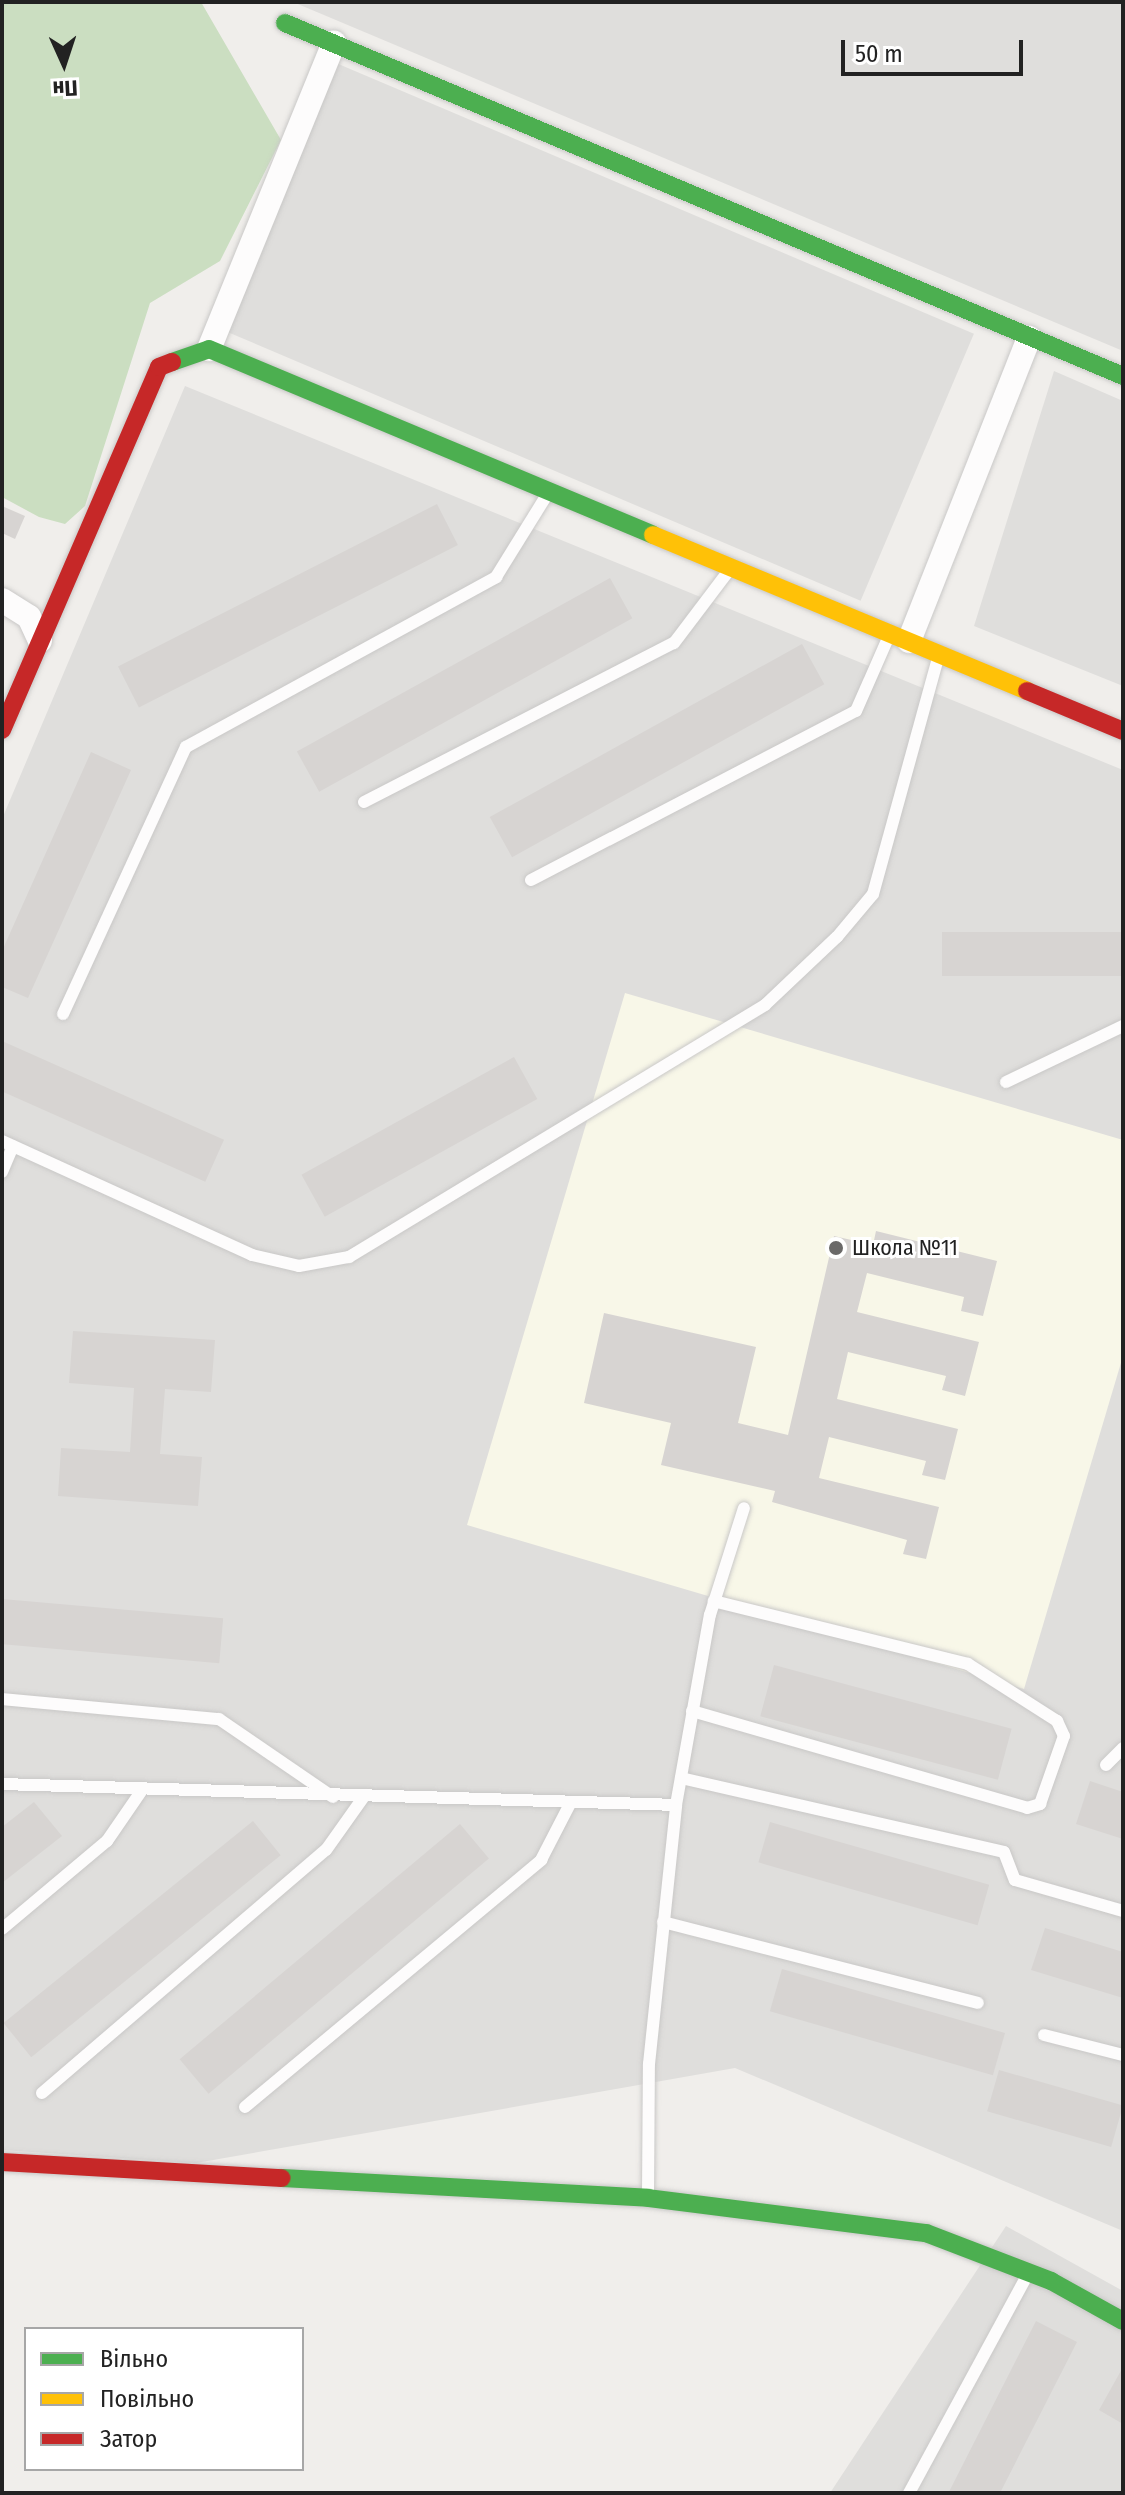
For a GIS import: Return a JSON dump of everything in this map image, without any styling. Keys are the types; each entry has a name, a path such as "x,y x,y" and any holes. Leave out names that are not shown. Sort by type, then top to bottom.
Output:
{"street":[{"path":"285,23 1123,376"},
{"path":"209,349 334,42"},
{"path":"900,637 1029,338"},
{"path":"2,730 159,367 209,349 940,651 1123,731"},
{"path":"2,600 29,617 40,641"},
{"path":"2,2162 648,2198 926,2233 1029,2273 1123,2321"}],"lane":[{"path":"63,1014 186,747 496,577 550,491"},
{"path":"364,802 674,643 732,567"},
{"path":"531,880 856,711 900,637"},
{"path":"2,1172 8,1143 252,1255 299,1266 349,1257 765,1005 837,937 873,894 940,651"},
{"path":"1006,1082 1123,1026"},
{"path":"648,2198 649,2064 676,1805 714,1601 744,1508"},
{"path":"692,1711 1027,1808 1040,1804 1064,1736 1057,1721 968,1664 714,1601"},
{"path":"2,1699 219,1719 333,1797"},
{"path":"1106,1765 1123,1748"},
{"path":"681,1778 1004,1852 1015,1880 1123,1911"},
{"path":"2,1784 363,1798 676,1805"},
{"path":"2,1929 107,1841 142,1790"},
{"path":"42,2093 326,1850 363,1798"},
{"path":"245,2107 541,1860 571,1802"},
{"path":"663,1922 978,2003"},
{"path":"1044,2035 1123,2055"},
{"path":"909,2493 1029,2273"}],"shaded area":[{"path":"293,2 1123,2 1123,351"},
{"path":"336,63 974,334 861,601 223,330"},
{"path":"1054,371 1123,401 1123,686 974,626"},
{"path":"185,386 1123,770 1123,2231 735,2068 196,2163 2,2150 2,819"},
{"name":"Школа №11","path":"625,993 1123,1140 1123,1356 1024,1689 467,1525"},
{"path":"1006,2226 1123,2291 1123,2493 830,2493"}],"green space":[{"path":"2,2 201,2 281,140 220,261 150,303 85,506 65,524 39,517 2,497"}],"building":[{"path":"437,504 458,545 139,708 118,667"},
{"path":"2,506 25,516 15,539 2,533"},
{"path":"610,578 632,618 319,792 297,752"},
{"path":"802,644 824,684 512,857 490,817"},
{"path":"91,752 131,770 28,998 2,987 2,951"},
{"path":"942,932 1123,932 1123,976 942,976"},
{"path":"2,1041 224,1140 205,1182 2,1091"},
{"path":"514,1057 537,1099 325,1217 301,1175"},
{"path":"876,1231 997,1261 983,1316 961,1311 964,1297 867,1273 857,1312 979,1342 965,1396 942,1390 946,1376 848,1352 837,1399 958,1429 945,1480 922,1475 926,1461 829,1437 819,1478 939,1507 926,1559 903,1554 907,1540 772,1502 775,1491 661,1465 671,1423 584,1403 604,1313 756,1347 738,1423 788,1435 834,1236 873,1245"},
{"path":"73,1331 215,1340 211,1392 165,1389 160,1454 202,1457 198,1506 58,1496 61,1448 130,1452 134,1388 69,1383"},
{"path":"2,1599 223,1618 219,1663 2,1644"},
{"path":"774,1665 1012,1729 998,1780 760,1716"},
{"path":"1090,1781 1123,1792 1123,1839 1076,1824"},
{"path":"34,1802 62,1836 2,1883 2,1827"},
{"path":"253,1821 281,1855 31,2057 4,2023"},
{"path":"770,1822 989,1885 978,1925 758,1862"},
{"path":"460,1824 489,1858 209,2094 180,2059"},
{"path":"1045,1928 1123,1952 1123,1998 1031,1970"},
{"path":"782,1969 1005,2033 993,2075 770,2011"},
{"path":"999,2070 1123,2106 1111,2147 987,2111"},
{"path":"1036,2321 1077,2342 1000,2493 948,2493"},
{"path":"1123,2367 1123,2424 1099,2410"}],"traffic: fast":[{"path":"285,23 1123,376"},
{"path":"172,362 209,349 653,535"},
{"path":"282,2178 648,2198 926,2233 1051,2281 1123,2321"}],"traffic: slow":[{"path":"653,535 1027,691"}],"traffic: jam":[{"path":"2,730 159,367 172,362"},
{"path":"1027,691 1123,731"},
{"path":"2,2162 282,2178"}],"place":[{"name":"Школа №11","path":"836,1248"}]}
